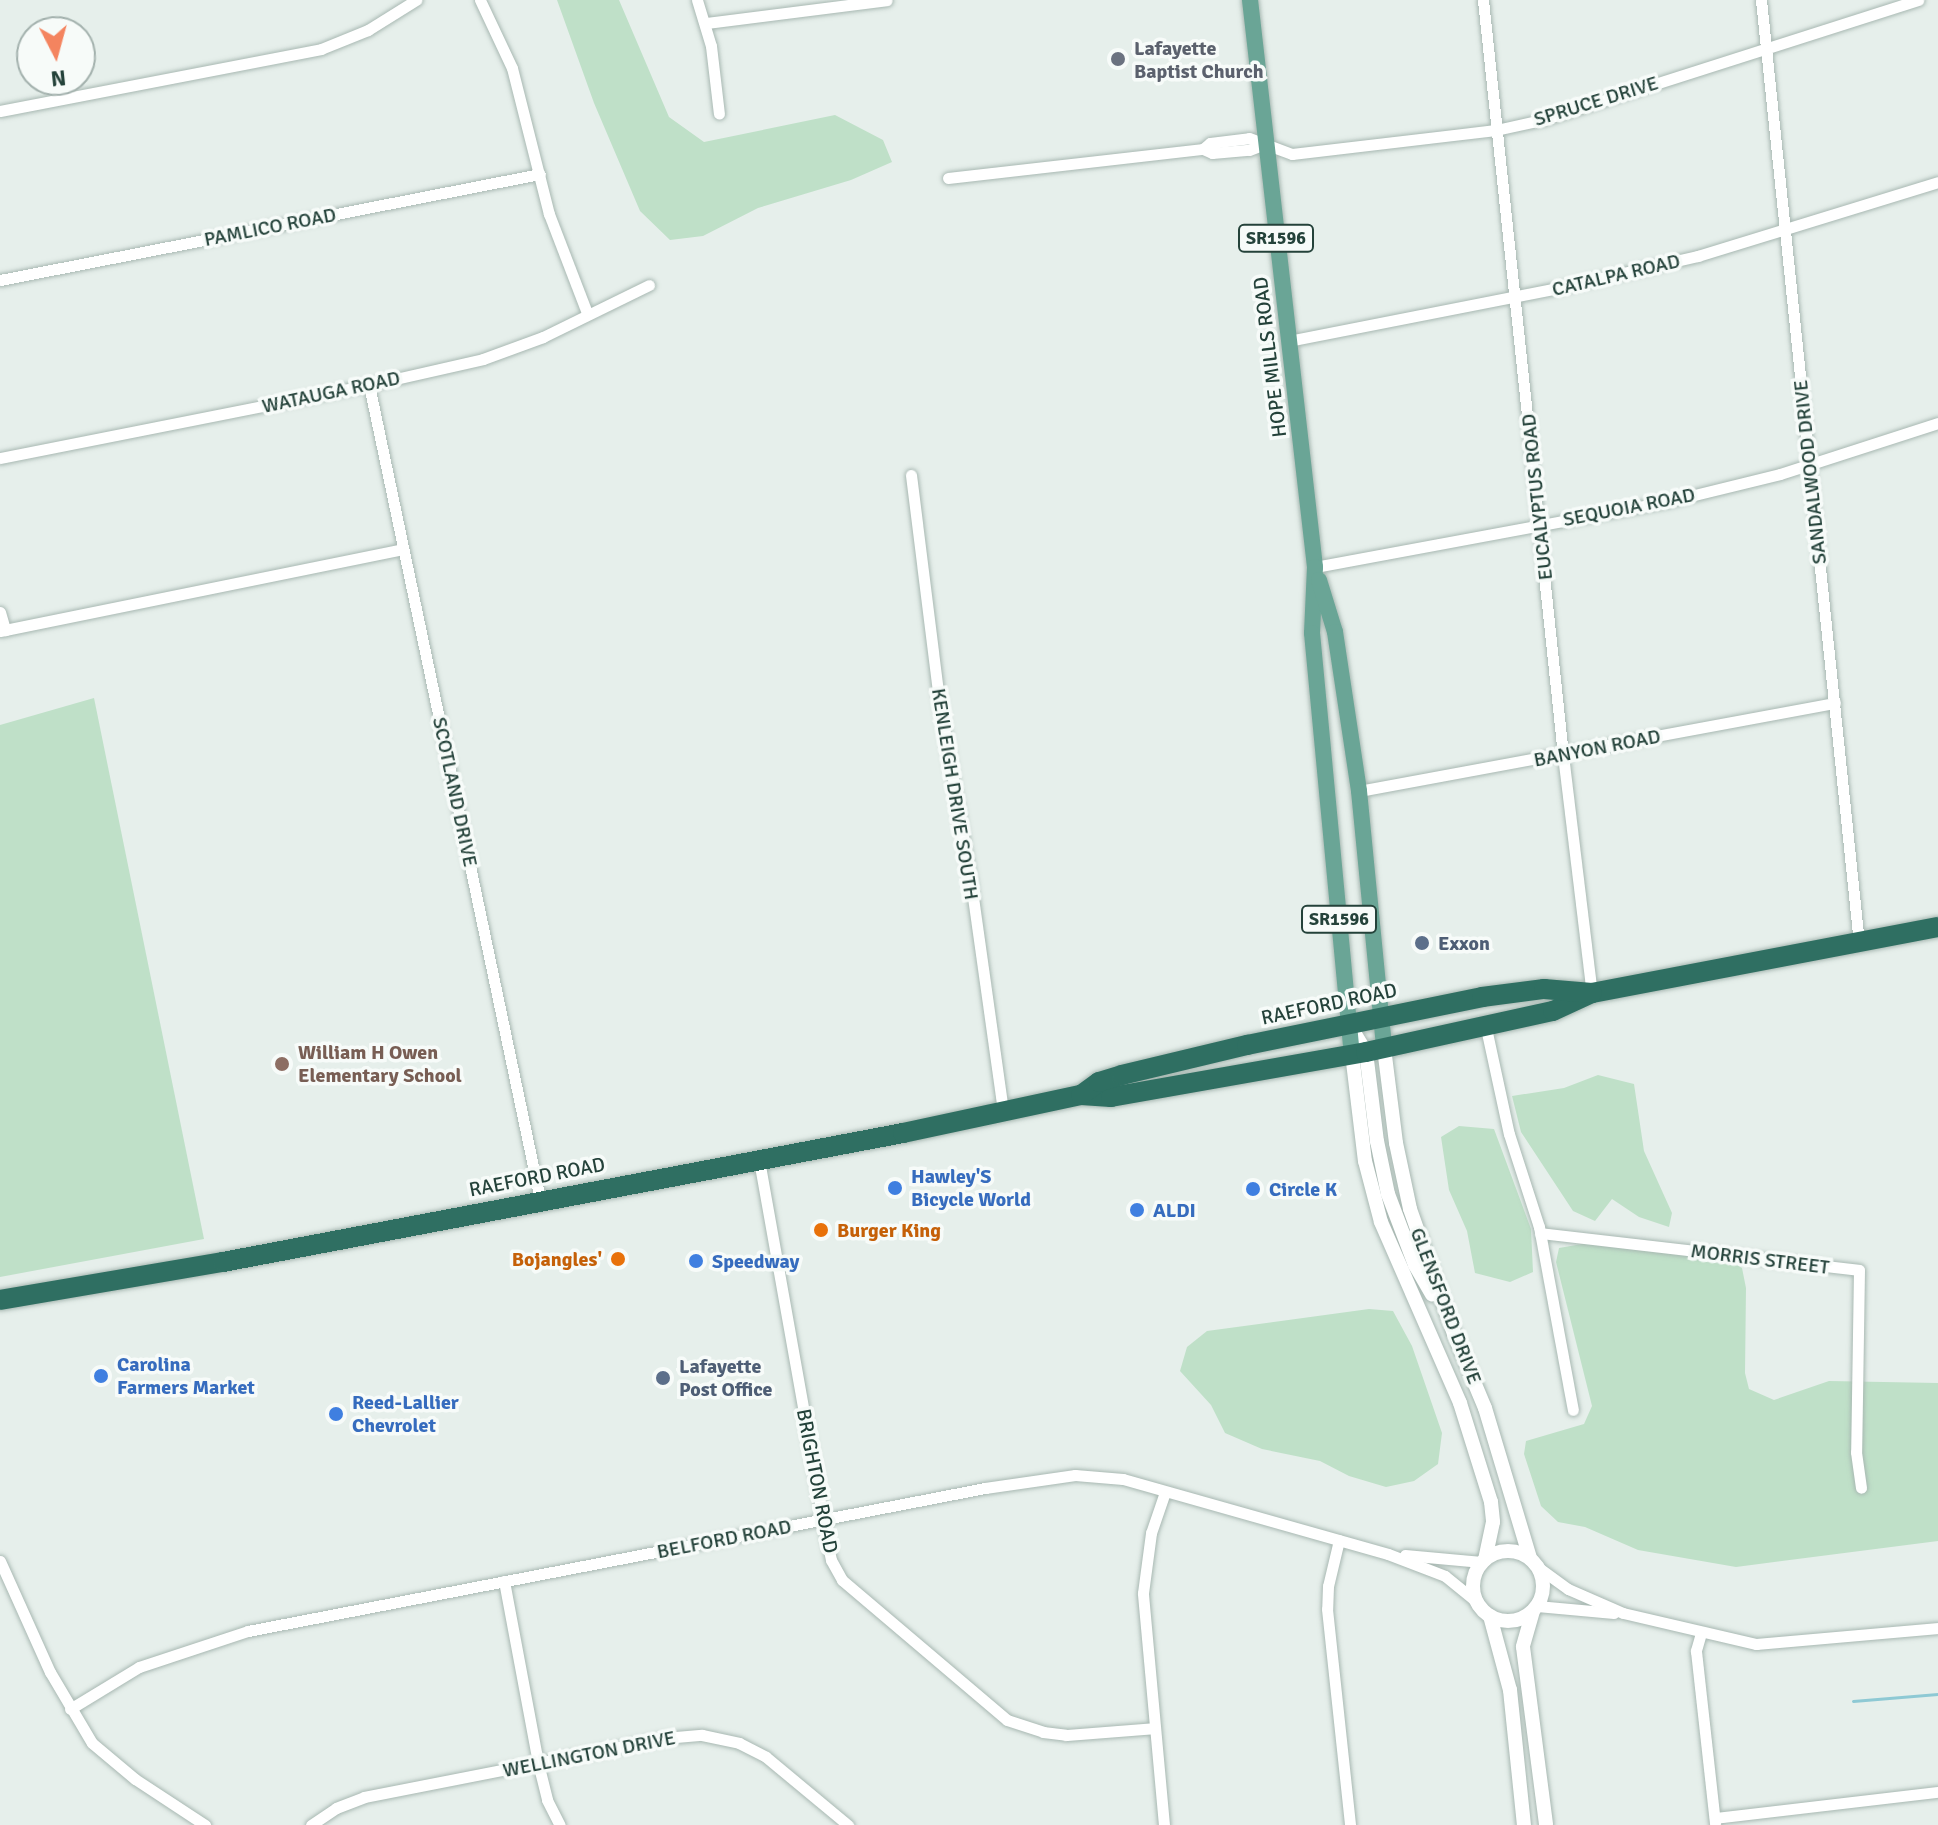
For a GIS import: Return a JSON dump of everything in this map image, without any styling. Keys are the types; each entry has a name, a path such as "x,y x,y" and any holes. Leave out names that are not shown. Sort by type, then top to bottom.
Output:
{"highway":[{"name":"RAEFORD ROAD","path":"0,1300 238,1259 1081,1095 1111,1097 1367,1051 1486,1028 1553,1011 1592,993 1938,927"},
{"name":"RAEFORD ROAD","path":"1081,1095 1099,1082 1122,1075 1381,1017 1482,997 1544,989 1592,993"}],"main road":[{"name":"HOPE MILLS ROAD","path":"1250,0 1315,567 1312,633 1349,1024 1367,1051"},
{"name":"HOPE MILLS ROAD","path":"1315,567 1335,632 1359,791 1381,1017 1367,1051"},
{"name":"GLENSFORD DRIVE","path":"1367,1051 1377,1141 1388,1194 1415,1265 1454,1334 1485,1408 1534,1563"},
{"name":"GLENSFORD DRIVE","path":"1367,1051 1362,1146 1381,1222 1460,1403 1491,1502 1493,1522 1484,1560"},
{"path":"1524,1825 1510,1690 1490,1616 1475,1600 1473,1578 1484,1560 1508,1550 1534,1563 1543,1590 1523,1647 1546,1825"},
{"path":"1490,1616 1512,1621 1535,1608"}],"street":[{"path":"0,111 321,49 368,30 416,0"},
{"path":"480,0 512,68 561,251 587,313"},
{"path":"697,0 706,23 719,114"},
{"path":"706,23 887,0"},
{"name":"EUCALYPTUS ROAD","path":"1483,0 1563,755 1592,993"},
{"name":"SANDALWOOD DRIVE","path":"1761,0 1859,944"},
{"name":"SPRUCE DRIVE","path":"1265,144 1292,154 1496,130 1542,120 1918,0"},
{"path":"948,178 1203,149 1210,143 1225,146 1249,138 1265,144"},
{"name":"PAMLICO ROAD","path":"0,280 540,174"},
{"name":"CATALPA ROAD","path":"1288,341 1698,256 1938,182"},
{"name":"WATAUGA ROAD","path":"0,458 369,385 512,349 649,285"},
{"name":"SCOTLAND DRIVE","path":"369,385 540,1199"},
{"name":"SEQUOIA ROAD","path":"1315,567 1670,501 1780,474 1808,462 1938,423"},
{"name":"KENLEIGH DRIVE SOUTH","path":"911,475 938,692 971,883 1003,1111"},
{"path":"0,612 2,631 403,549"},
{"name":"BANYON ROAD","path":"1359,791 1835,703"},
{"path":"1486,1028 1509,1134 1540,1233 1573,1410"},
{"name":"BRIGHTON ROAD","path":"759,1160 823,1520 831,1560 842,1580 1007,1720 1043,1732 1066,1735 1154,1728"},
{"name":"MORRIS STREET","path":"1540,1233 1859,1270 1856,1452 1861,1488"},
{"name":"BELFORD ROAD","path":"70,1709 139,1667 211,1640 985,1488 1075,1475 1123,1479 1388,1554 1445,1576 1475,1600"},
{"path":"1164,1825 1143,1593 1151,1533 1165,1492"},
{"path":"1339,1540 1328,1586 1327,1609 1350,1825"},
{"name":"BELFORD ROAD","path":"1388,1554 1484,1560"},
{"path":"0,1561 70,1709 92,1743 111,1760 205,1825"},
{"path":"1534,1563 1568,1589 1623,1613 1701,1633 1771,1644 1938,1628"},
{"path":"504,1581 538,1763 547,1800 560,1825"},
{"path":"1535,1608 1623,1613"},
{"path":"1701,1633 1696,1651 1715,1821 1938,1792"},
{"name":"WELLINGTON DRIVE","path":"311,1825 336,1808 364,1797 664,1738 702,1735 724,1738 766,1757 848,1825"}],"green space":[{"path":"557,0 619,0 669,117 704,142 835,115 883,140 892,162 851,180 758,208 703,236 670,240 640,211 594,103"},
{"path":"94,698 204,1239 0,1277 0,725"},
{"path":"1598,1075 1634,1084 1644,1151 1672,1213 1669,1227 1639,1217 1612,1199 1595,1221 1573,1211 1521,1132 1512,1096 1564,1088"},
{"path":"1459,1126 1494,1129 1531,1229 1533,1272 1510,1282 1475,1273 1467,1231 1449,1190 1441,1137"},
{"path":"1588,1243 1732,1261 1742,1268 1746,1288 1745,1373 1749,1389 1774,1400 1829,1381 1938,1383 1938,1541 1736,1567 1638,1550 1585,1527 1558,1522 1541,1506 1524,1454 1526,1441 1584,1424 1592,1406 1556,1262 1559,1248"},
{"path":"1369,1309 1393,1311 1412,1346 1442,1433 1438,1464 1414,1481 1386,1487 1349,1476 1320,1461 1262,1449 1225,1433 1211,1405 1180,1371 1187,1347 1207,1331"}],"waterway":[{"path":"1853,1701 1938,1694"}],"place":[{"name":"Lafayette Baptist Church","path":"1118,59"},
{"name":"Exxon","path":"1422,943"},
{"name":"William H Owen Elementary School","path":"282,1064"},
{"name":"Hawley'S Bicycle World","path":"895,1188"},
{"name":"Circle K","path":"1253,1189"},
{"name":"ALDI","path":"1137,1210"},
{"name":"Burger King","path":"821,1230"},
{"name":"Bojangles'","path":"618,1259"},
{"name":"Speedway","path":"696,1261"},
{"name":"Carolina Farmers Market","path":"101,1376"},
{"name":"Lafayette Post Office","path":"663,1378"},
{"name":"Reed-Lallier Chevrolet","path":"336,1414"}]}
